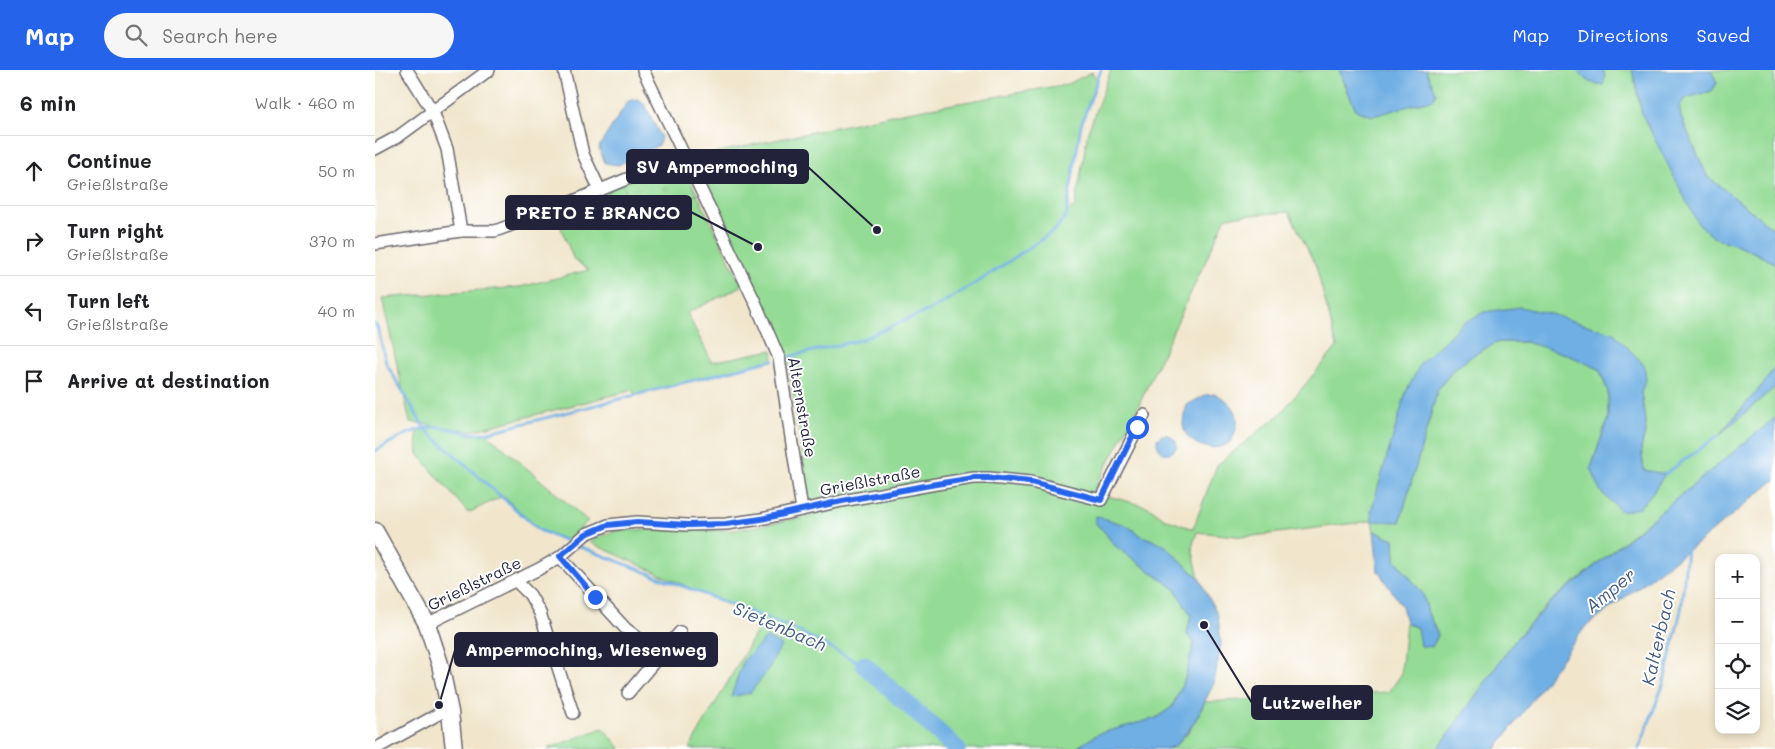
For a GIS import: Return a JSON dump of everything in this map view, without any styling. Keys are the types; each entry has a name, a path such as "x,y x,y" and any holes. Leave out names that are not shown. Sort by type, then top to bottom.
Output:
{"main road":[{"path":"375,532 427,624 440,664 450,712 454,749"}],"street":[{"path":"407,70 433,112 447,149 461,231"},
{"path":"375,149 399,136 489,70"},
{"path":"564,70 583,154 600,190"},
{"name":"Alternstraße","path":"643,70 755,302 779,358 802,510"},
{"path":"375,244 461,231 495,231 646,170 684,157"},
{"name":"Grießlstraße","path":"427,624 517,581 560,556 586,534 608,525 637,522 687,525 726,524 761,519 936,484 982,478 1031,482 1101,500 1144,415"},
{"path":"560,556 625,628 659,655"},
{"path":"517,581 530,595 540,613 573,714"},
{"path":"628,693 680,632"},
{"path":"375,748 444,711 450,712"}],"green space":[{"path":"1111,70 1339,70 1356,110 1373,116 1434,98 1436,93 1426,70 1577,70 1589,82 1605,77 1603,70 1632,70 1642,114 1713,237 1743,247 1773,262 1775,266 1775,366 1765,382 1722,431 1775,387 1775,418 1550,602 1515,640 1438,749 1166,749 1185,736 1205,702 1389,692 1401,675 1406,622 1438,635 1428,613 1423,594 1395,559 1394,539 1374,531 1372,521 1246,537 1197,532 1192,547 1199,578 1164,545 1140,535 1126,525 1096,524 1115,545 1175,589 1191,615 1187,634 1194,643 1185,679 1172,707 1156,718 1098,734 1075,749 689,749 763,621 589,542 616,530 735,530 812,516 786,350 782,350 754,287 744,271 733,238 696,163 695,157 902,113 1068,84 1092,72 1097,80 1081,125 1067,212 1075,207 1088,131","holes":["1289,212 1316,266 1337,347 1280,414 1217,465 1193,529 1165,519 1149,507 1093,492 1135,413 1226,217","1547,313 1646,379 1641,392 1646,429 1641,448 1644,470 1664,475 1653,492 1639,508 1591,468 1608,418 1608,391 1599,369 1566,354 1527,342 1498,342 1475,354 1454,369 1438,389 1400,522 1421,363"]},
{"path":"1711,70 1775,70 1775,230 1707,176 1681,117 1679,106 1686,98 1712,91 1717,83"},
{"path":"681,162 697,194 641,221 622,183"},
{"path":"622,183 641,221 697,194 742,286 687,313 712,362 772,350 773,360 635,395 633,390 472,431 443,427 472,435 486,433 588,521 567,541 541,531 503,496 468,513 418,454 417,431 437,426 410,422 382,298 520,287 589,270 574,260 555,213"},
{"path":"603,728 621,749 547,749"}],"water":[{"path":"1339,70 1426,70 1436,93 1434,99 1373,116 1356,110"},
{"path":"1577,70 1603,70 1605,77 1603,85 1589,82"},
{"path":"1632,70 1711,70 1717,83 1712,91 1686,98 1679,106 1681,117 1707,176 1775,230 1775,266 1773,262 1743,247 1713,237 1697,222 1642,114"},
{"path":"637,99 644,103 661,137 659,145 618,165 605,163 599,148 600,145 628,101"},
{"path":"1520,307 1614,333 1644,365 1646,379 1641,392 1646,429 1641,448 1644,470 1665,474 1653,492 1639,508 1622,512 1601,492 1591,468 1608,418 1608,391 1599,369 1566,354 1526,342 1498,342 1475,354 1454,369 1438,389 1400,522 1372,521 1371,511 1406,392 1421,363 1463,323 1484,312"},
{"path":"1775,366 1775,387 1719,435 1765,382"},
{"path":"1215,394 1230,403 1237,417 1236,429 1229,443 1216,448 1201,446 1194,442 1185,431 1183,424 1187,405 1205,395"},
{"name":"Amper","path":"1775,418 1775,480 1699,542 1585,627 1496,749 1438,749 1515,640 1551,602"},
{"path":"1162,435 1169,435 1176,441 1177,448 1170,453 1160,450 1157,439"},
{"path":"1096,516 1126,525 1140,535 1164,545 1199,578 1218,616 1221,644 1214,683 1194,723 1175,746 1166,749 1075,749 1098,734 1156,718 1172,707 1185,679 1194,643 1187,634 1191,615 1175,589 1114,545 1104,531 1096,524"},
{"path":"1374,531 1394,539 1395,559 1423,594 1428,613 1438,635 1432,647 1420,646 1417,628 1406,622 1402,606 1378,571"},
{"path":"767,637 781,646 766,673 750,693 731,697 743,661"}],"waterway":[{"path":"788,357 860,340 934,308 981,280 1054,231 1066,216 1081,125 1101,70"},
{"name":"Sietenbach","path":"375,324 378,329 386,363 425,429 539,530 567,541"},
{"path":"375,451 406,434 424,428 440,427 468,433 486,433 773,360"},
{"path":"1665,474 1719,435"},
{"name":"Sietenbach","path":"578,546 792,628 864,665"},
{"name":"Kalterbach","path":"1639,749 1664,682 1681,610 1687,549"},
{"name":"Sietenbach","path":"864,665 957,749"}],"place":[{"name":"SV Ampermoching","path":"877,230"},
{"name":"PRETO E BRANCO","path":"758,247"},
{"name":"Lutzweiher","path":"1204,625"},
{"name":"Ampermoching, Wiesenweg","path":"439,705"}],"route":[{"path":"595,597 560,556 586,534 608,525 637,522 687,525 726,524 974,478 1031,482 1101,500 1137,427"}]}
